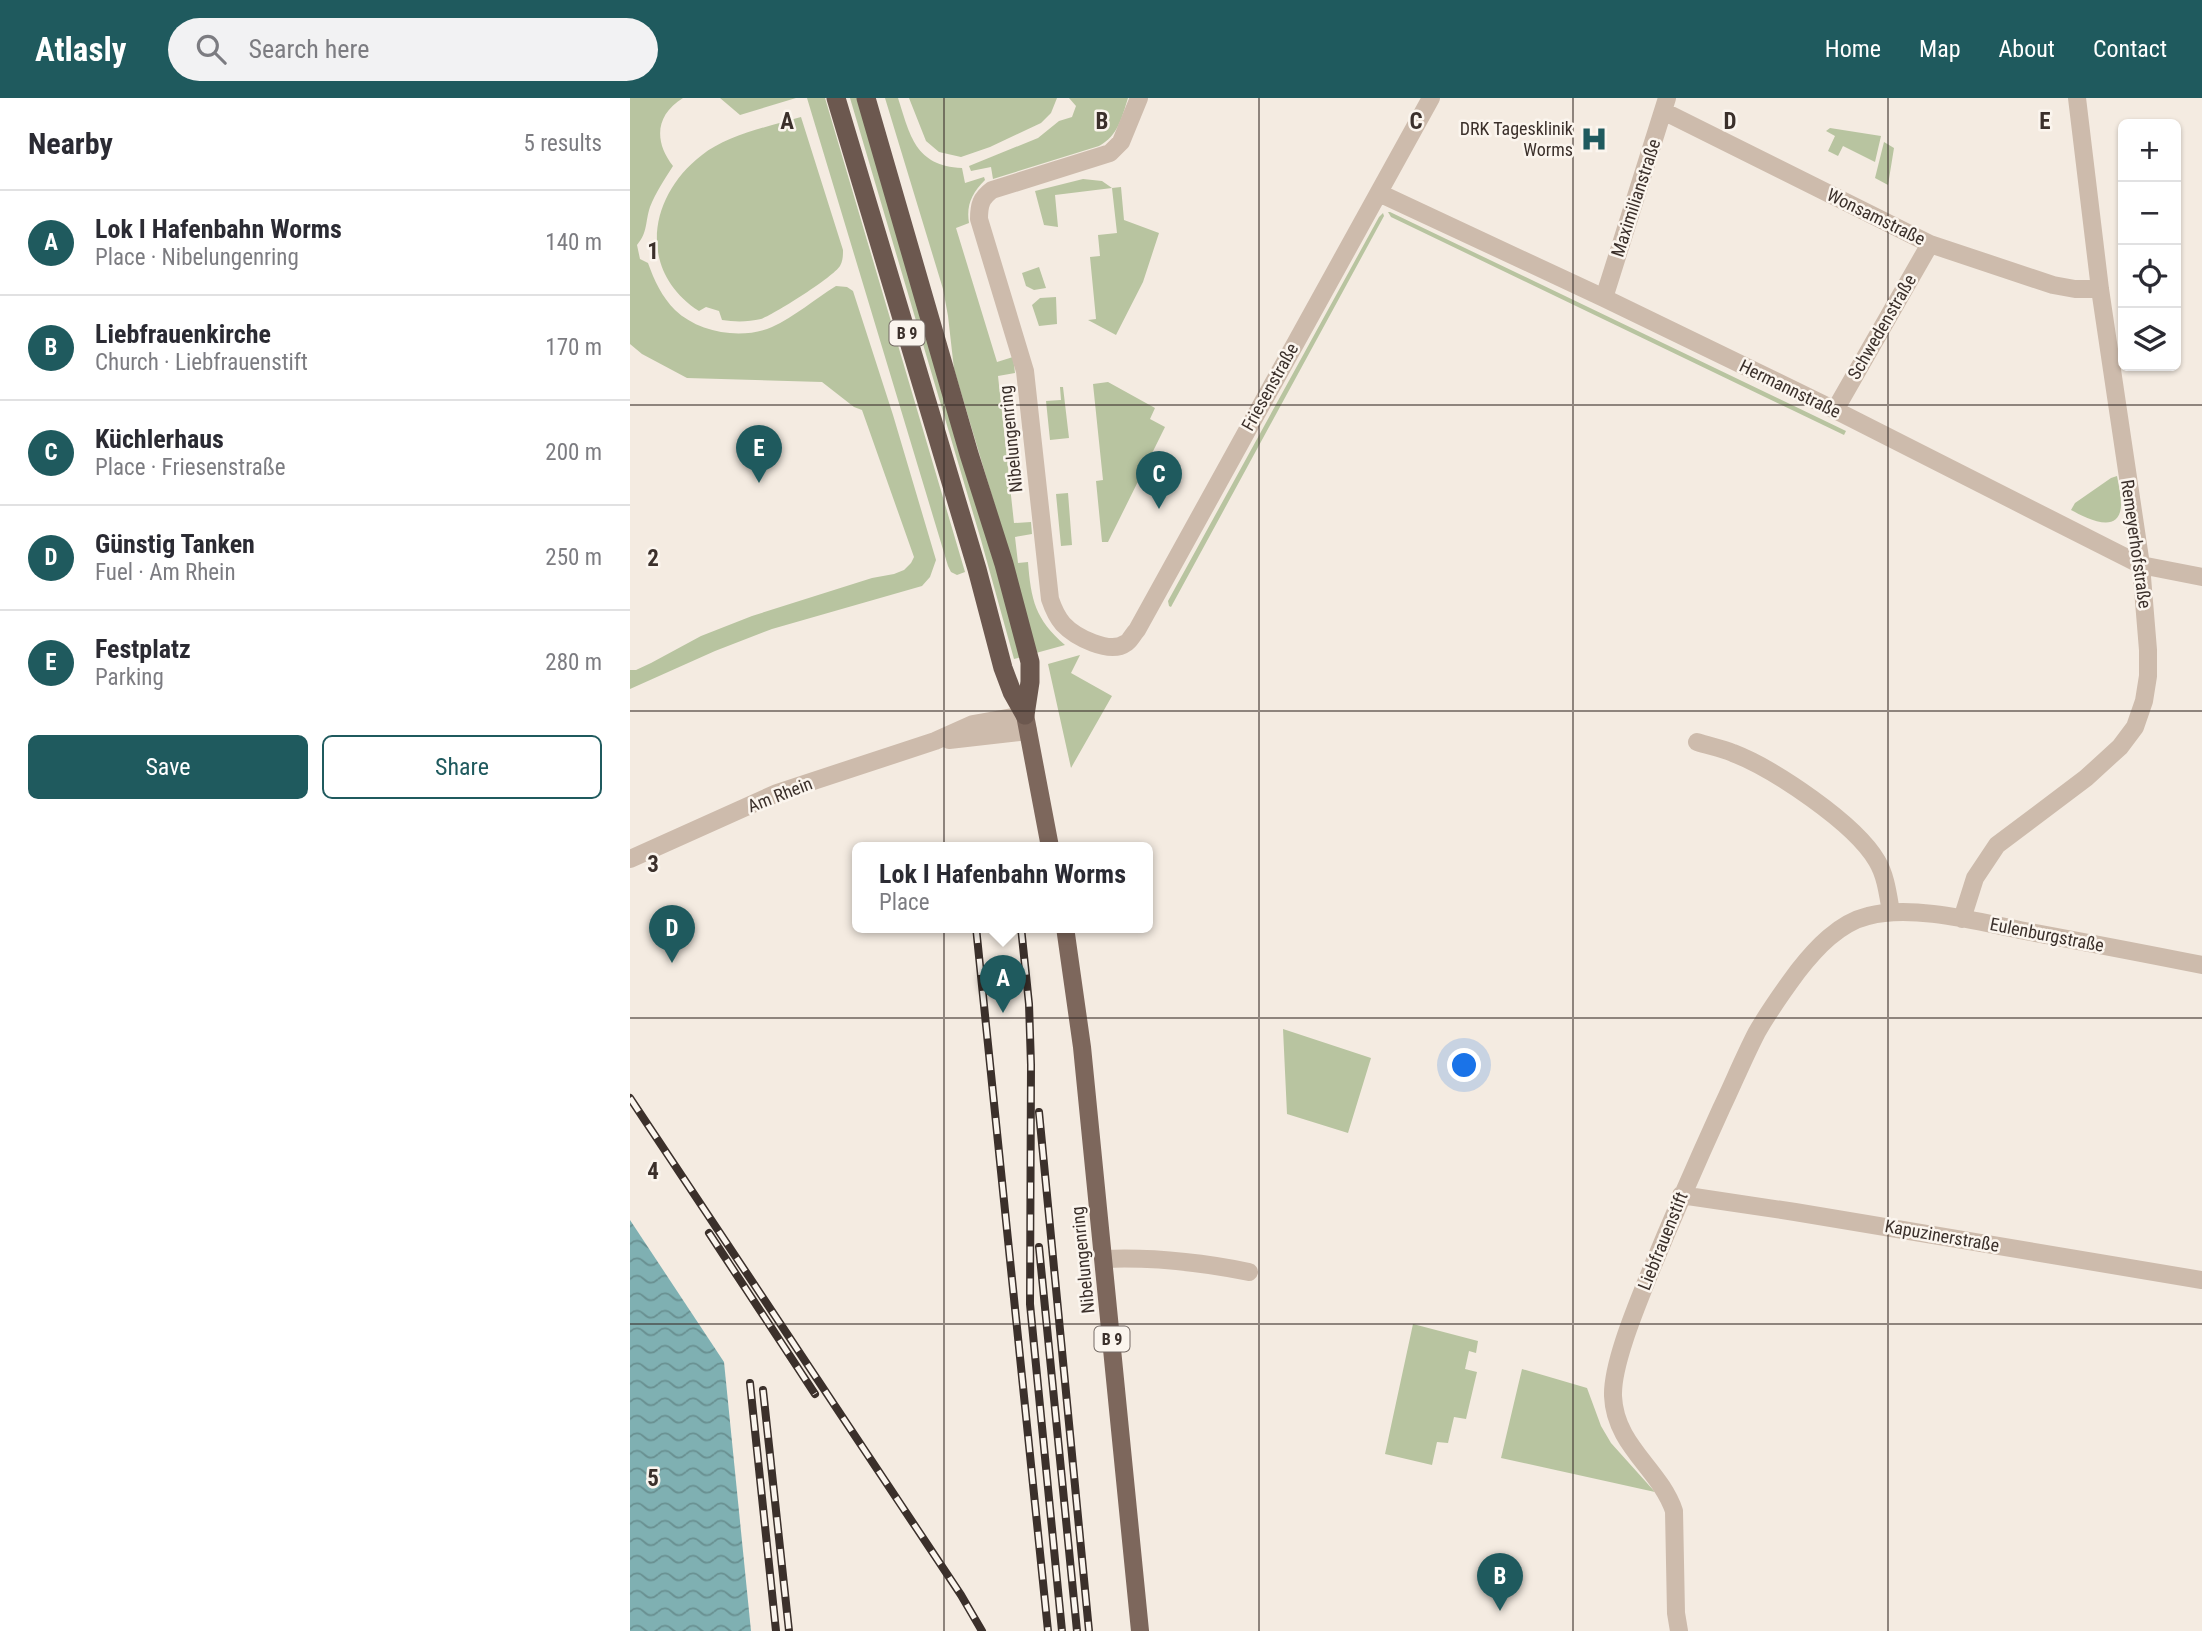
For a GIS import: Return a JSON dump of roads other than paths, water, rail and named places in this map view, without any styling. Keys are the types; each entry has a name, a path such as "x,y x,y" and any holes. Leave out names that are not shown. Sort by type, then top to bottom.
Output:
{"highway":[{"name":"B 9","path":"836,98 977,569 1003,668 1027,723"},
{"name":"B 9","path":"866,98 969,454 1004,564 1030,662 1027,723"},
{"path":"874,98 879,144"}],"main road":[{"name":"B 9","path":"1027,723 1049,842"},
{"name":"Nibelungenring","path":"1066,933 1082,1047 1140,1631"}],"street":[{"name":"Nibelungenring","path":"1090,642 1064,626 1050,599 1025,371 979,219 979,205 984,196 992,190 1100,157 1117,148 1139,98"},
{"name":"Friesenstraße","path":"1090,642 1105,647 1117,647 1126,643 1136,630 1431,98"},
{"name":"Remeyerhofstraße","path":"1962,919 1975,878 1997,845 2086,778 2120,747 2135,727 2144,701 2148,676 2141,565 2100,289 2077,98"},
{"name":"Wonsamstraße","path":"1665,104 1930,244 2053,285 2075,289 2100,289"},
{"name":"Maximilianstraße","path":"1604,298 1665,104"},
{"name":"Hermannstraße","path":"1379,193 1835,410 2141,565 2202,577"},
{"name":"Schwedenstraße","path":"1835,410 1930,244"},
{"name":"Am Rhein","path":"630,859 777,793 935,741 973,724 1027,723"},
{"path":"1697,742 1734,753 1771,773 1830,812 1858,836 1877,861 1886,885 1891,912"},
{"name":"Eulenburgstraße","path":"1891,912 1962,919 2202,965"},
{"name":"Liebfrauenstift","path":"1679,1631 1676,1613 1674,1511 1665,1492 1627,1440 1617,1419 1613,1396 1615,1375 1630,1324 1681,1195 1757,1032 1799,970 1822,944 1852,921 1891,912"},
{"name":"Kapuzinerstraße","path":"1681,1195 2202,1280"},
{"path":"1104,1259 1168,1259 1249,1272"}],"water":[{"path":"630,1220 724,1362 751,1631 630,1631"}],"railway":[{"path":"977,933 1048,1631"},
{"path":"1022,933 1029,1004 1031,1065 1030,1304 1062,1631"},
{"path":"630,1098 961,1595 982,1631"},
{"path":"1039,1112 1089,1631"},
{"path":"709,1233 815,1394"},
{"path":"1039,1247 1077,1631"},
{"path":"750,1383 776,1631"},
{"path":"763,1390 789,1631"}],"place":[{"name":"DRK Tagesklinik Worms","path":"1594,139"},
{"name":"Festplatz","path":"759,483"},
{"name":"Küchlerhaus","path":"1159,509"},
{"name":"Günstig Tanken","path":"672,963"},
{"name":"Lok I Hafenbahn Worms","path":"1003,1013"},
{"name":"Liebfrauenkirche","path":"1500,1611"}]}
